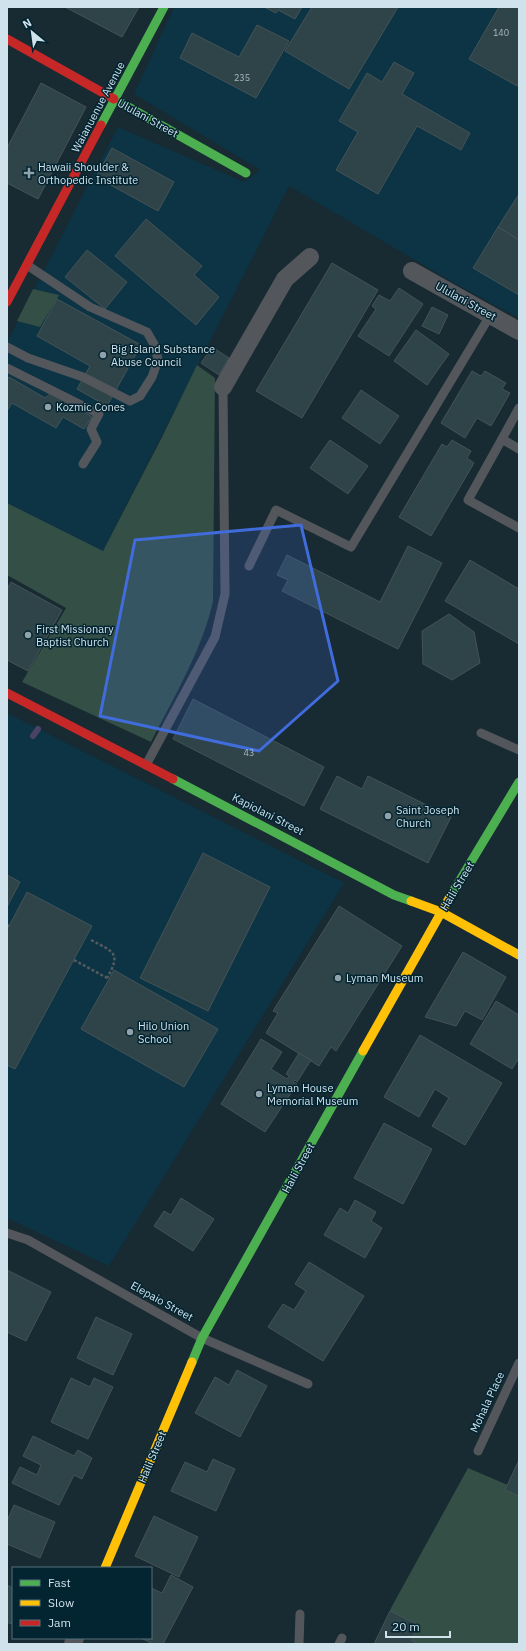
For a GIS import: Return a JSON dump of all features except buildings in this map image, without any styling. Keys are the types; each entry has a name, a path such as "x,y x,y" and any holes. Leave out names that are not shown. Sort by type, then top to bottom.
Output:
{"street":[{"name":"Waianuenue Avenue","path":"7,302 164,7"},
{"name":"Ululani Street","path":"7,39 246,173"},
{"path":"223,387 285,279 310,257"},
{"name":"Ululani Street","path":"412,271 519,331"},
{"name":"Kapiolani Street","path":"7,693 394,895 441,912 519,955"},
{"name":"Haili Street","path":"105,1567 202,1338 441,912 519,782"}],"lane":[{"path":"7,347 28,358 84,377 130,401 140,396 152,377 158,360 155,346 147,332 90,307 27,265"},
{"path":"249,566 276,510 351,547 491,314"},
{"path":"7,368 100,414 91,429 97,442 83,464"},
{"path":"146,765 215,637 225,594 223,387"},
{"path":"519,408 468,500 519,528"},
{"path":"502,439 519,448"},
{"path":"481,733 519,750"},
{"name":"Elepaio Street","path":"7,1233 28,1240 202,1338 308,1384"},
{"name":"Mohala Place","path":"478,1451 519,1363"},
{"path":"299,1644 300,1614"}],"path":[{"path":"74,960 108,979 115,963 115,956 112,951 91,940"}],"highlighted area":[{"path":"301,525 338,681 259,751 100,716 135,540"}],"shaded area":[{"path":"174,7 519,7 519,318 456,284 289,186 103,551 7,503 7,342 118,127 244,182 260,170 134,94"},
{"name":"Hilo Union School","path":"7,713 344,883 109,1266 7,1218"}],"green space":[{"path":"33,289 59,295 40,327 17,321"},
{"path":"197,365 215,378 213,601 195,655 151,742 22,682 66,608 7,575 7,503 103,551 162,437"},
{"path":"468,1468 519,1490 519,1644 379,1644 391,1608"}],"waterway":[{"path":"33,736 38,729"}],"traffic: fast":[{"path":"101,125 164,7"},
{"path":"114,99 246,173"},
{"path":"173,779 394,895 411,901"},
{"path":"451,895 519,782"},
{"path":"192,1362 202,1338 363,1051"}],"traffic: slow":[{"path":"363,1051 451,895"},
{"path":"411,901 441,912 519,955"},
{"path":"105,1567 192,1362"}],"traffic: jam":[{"path":"7,39 114,99"},
{"path":"7,302 101,125"},
{"path":"7,693 173,779"}],"place":[{"name":"Hawaii Shoulder & Orthopedic Institute","path":"29,173"},
{"name":"Big Island Substance Abuse Council","path":"103,355"},
{"name":"Kozmic Cones","path":"48,407"},
{"name":"First Missionary Baptist Church","path":"28,635"},
{"name":"Saint Joseph Church","path":"388,816"},
{"name":"Lyman Museum","path":"338,978"},
{"name":"Hilo Union School","path":"130,1032"},
{"name":"Lyman House Memorial Museum","path":"259,1094"}]}
